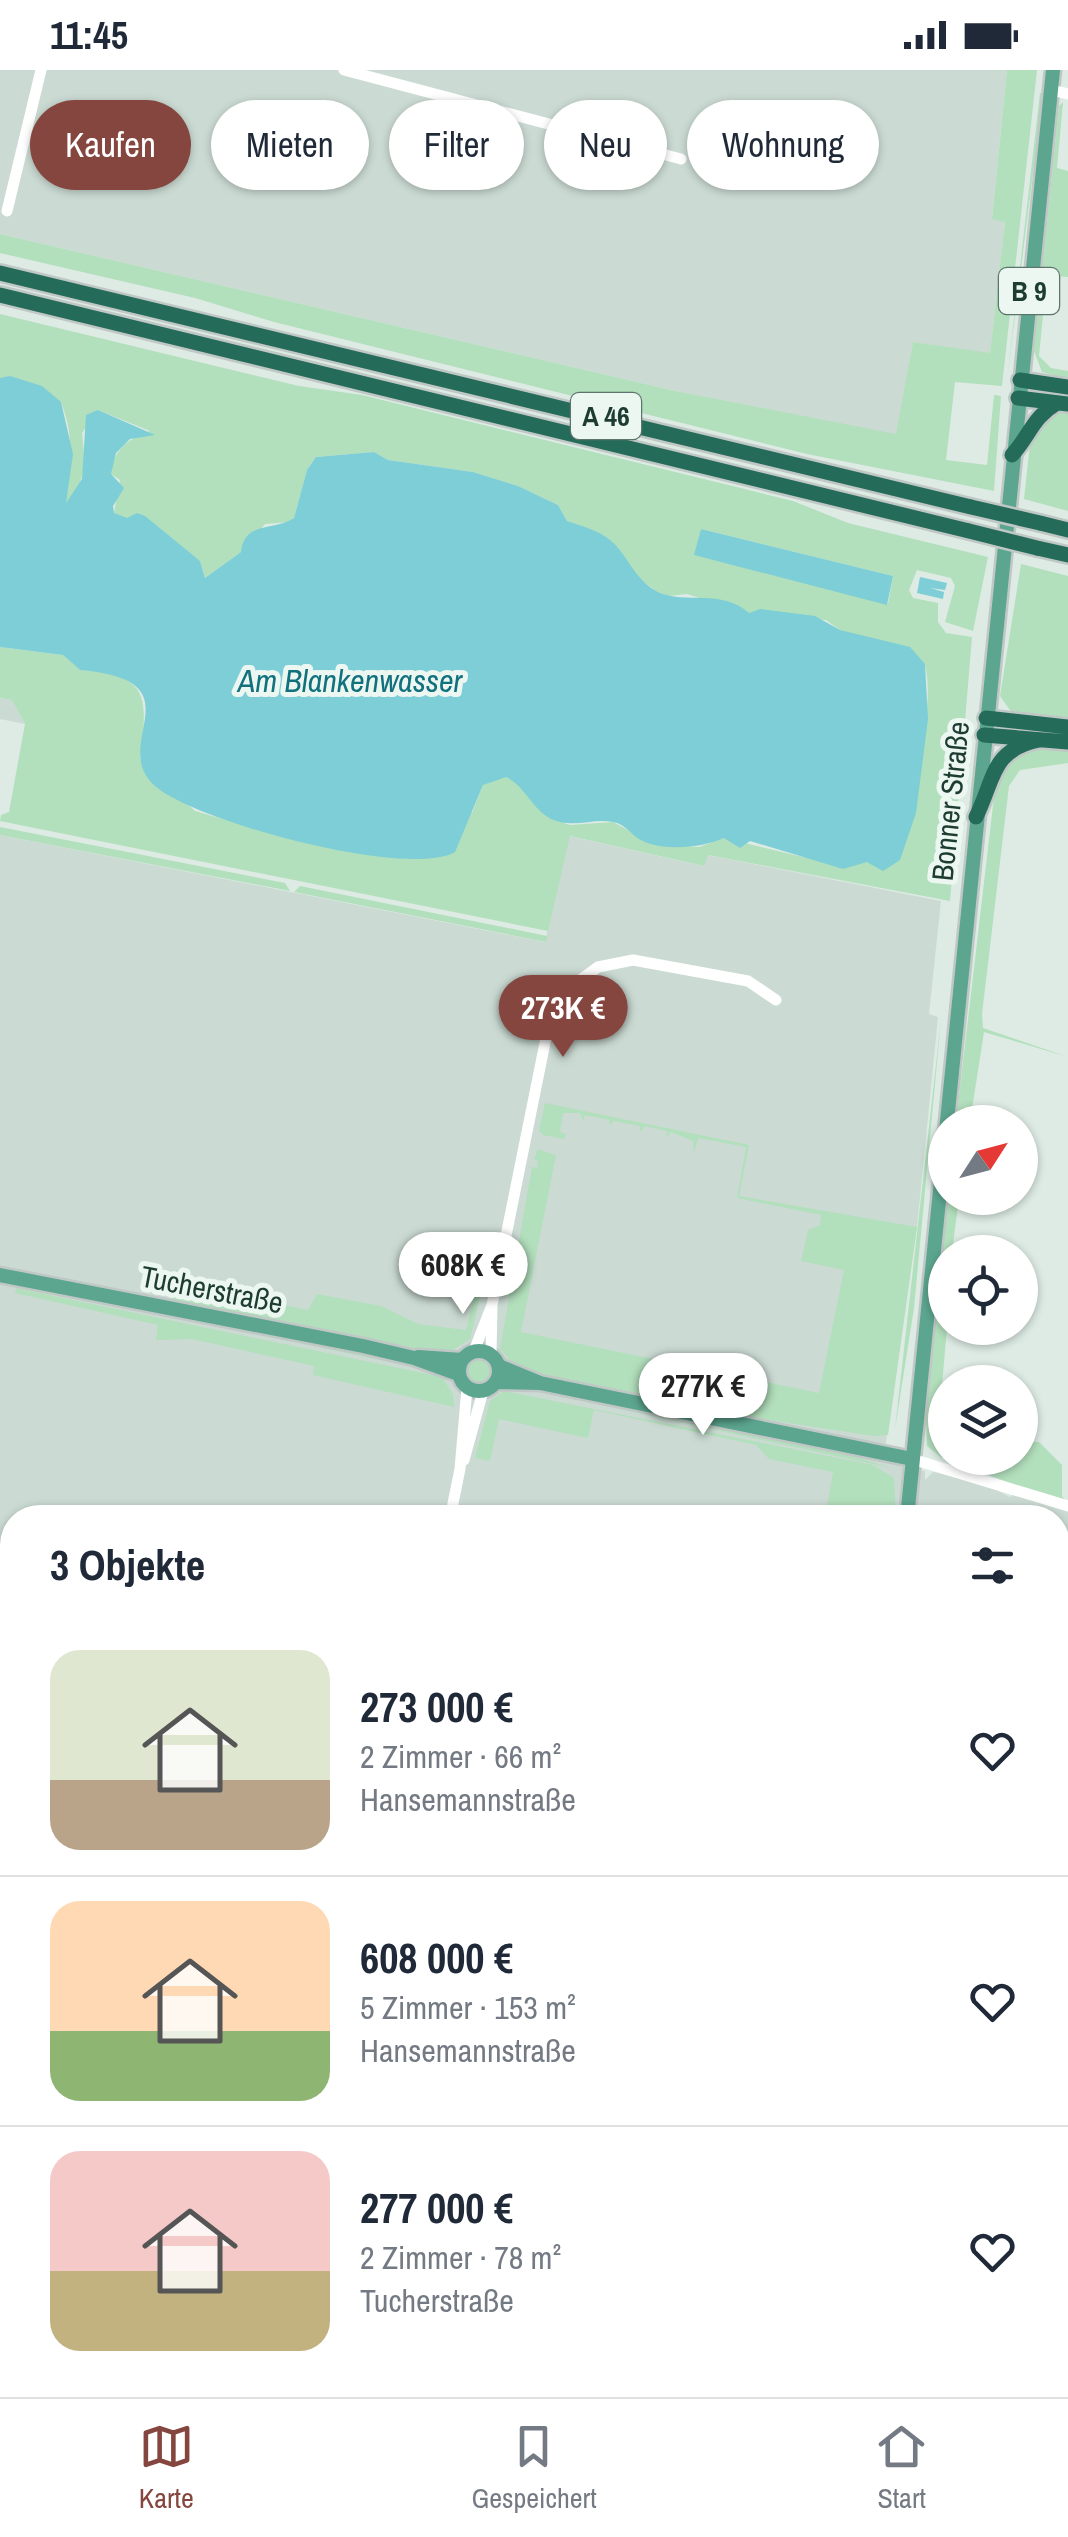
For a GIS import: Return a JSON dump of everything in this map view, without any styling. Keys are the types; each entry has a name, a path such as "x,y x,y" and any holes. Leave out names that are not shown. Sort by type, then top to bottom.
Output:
{"highway":[{"name":"A 46","path":"0,271 1068,530"},
{"name":"A 46","path":"0,295 1068,556"},
{"path":"1020,380 1068,387"},
{"path":"1018,398 1063,403"},
{"path":"1012,454 1026,440 1037,416 1063,403"},
{"path":"986,718 1068,728"},
{"path":"984,735 1068,742"},
{"path":"976,817 1000,759 1015,747 1039,740"}],"main road":[{"name":"Bonner Straße","path":"908,1505 1053,70"},
{"name":"Tucherstraße","path":"0,1274 465,1369"},
{"path":"465,1369 495,1361 540,1383 912,1459"},
{"path":"490,1387 495,1361"},
{"path":"465,1369 490,1387 540,1383"}],"street":[{"path":"7,212 41,70"},
{"path":"344,70 682,159"},
{"path":"1050,90 1068,94"},
{"path":"453,1505 460,1468 465,1369 492,1304 546,1033 569,988 598,967 633,960 748,981 776,1000"},
{"path":"492,1304 495,1361"},
{"path":"460,1468 490,1387"},
{"path":"912,1459 1065,1505"}],"shaded area":[{"path":"0,70 1007,70 992,218 1005,222 990,354 913,342 897,435 671,390 0,234"},
{"path":"0,698 12,700 25,724 0,719"},
{"path":"0,835 545,942 569,836 703,866 707,855 941,901 929,1014 938,1017 917,1227 883,1462 925,1471 925,1480 930,1475 948,1475 979,1481 1010,1497 1017,1492 1056,1505 0,1505"}],"green space":[{"path":"1007,70 1037,70 1002,386 955,382 946,460 987,465 994,395 1001,396 994,491 807,454 274,322 195,298 0,253 0,234 671,390 896,434 913,342 990,353 1005,222 992,219"},
{"path":"1040,93 1043,93 1007,380"},
{"path":"1063,102 1057,168 1068,171 1068,277 1047,275 1039,356 1051,368 1068,371 1068,379 1042,372 1034,351 1059,106"},
{"path":"0,314 299,386 362,395 793,501 848,523 988,557 973,631 945,622 955,586 951,578 917,570 909,590 913,598 938,603 938,622 946,633 972,637 950,901 708,855 704,866 570,836 548,931 0,821 1,815 9,812 25,724 12,700 0,698 0,647 63,655 80,670 120,677 132,684 143,704 140,759 195,811 316,845 472,813 483,785 492,778 506,777 518,783 554,820 570,825 613,822 652,843 699,847 724,838 836,865 867,862 911,766 926,715 928,690 925,664 840,630 826,620 748,613 687,594 668,596 656,591 638,578 612,542 567,521 558,505 518,486 473,472 388,460 374,452 316,457 307,470 294,518 265,524 241,552 205,578 200,561 114,513 120,480 111,474 115,458 129,442 150,431 98,410 82,433 81,479 66,503 70,444 61,402 32,386 0,378","holes":["701,529 893,576 888,604 695,555"]},
{"path":"1057,409 1068,409 1068,511 1024,499 1031,435"},
{"path":"1021,564 1068,576 1068,721 1012,713 1000,696"},
{"path":"1068,748 1068,763 1020,770 1009,786 983,1028 1068,1057 984,1032 973,1105 958,1105 996,780 1009,762 1035,750"},
{"path":"0,827 285,883 290,891 0,835"},
{"path":"300,886 547,936 546,942 294,892"},
{"path":"941,1020 933,1105 931,1105"},
{"path":"545,1103 749,1145 739,1196 917,1227 888,1435 748,1417 518,1370 500,1349 538,1149 556,1155 521,1332 819,1393 844,1270 801,1261 808,1230 820,1225 821,1215 737,1198 746,1147 698,1138 694,1153 693,1141 671,1132 666,1138 667,1131 645,1126 640,1132 640,1126 614,1121 609,1126 610,1120 585,1115 583,1121 580,1113 563,1113 560,1132 566,1134 564,1139 543,1135 539,1131"},
{"path":"928,1136 914,1308 895,1429"},
{"path":"946,1215 957,1215 954,1235 944,1235"},
{"path":"484,1257 488,1263 470,1339 445,1355 172,1299 176,1268 182,1285 308,1310 317,1294 381,1306 418,1324 466,1330"},
{"path":"0,1280 441,1371 441,1373"},
{"path":"16,1288 442,1377 453,1394 454,1407 313,1375 314,1366 192,1339 156,1340 158,1325 15,1293"},
{"path":"933,1345 946,1345 944,1365 931,1365"},
{"path":"479,1357 489,1361 493,1371 489,1381 479,1385 469,1381 465,1371 469,1361"},
{"path":"514,1386 840,1452 891,1468"},
{"path":"504,1391 873,1465 894,1478 895,1505 827,1505 833,1472 769,1459 756,1445 594,1410 588,1438 499,1419 490,1461 475,1458 490,1401"},
{"path":"1039,1442 1062,1465 1062,1496 1068,1504 988,1475 1038,1475"}],"water":[{"name":"Am Blankenwasser","path":"10,376 42,386 61,402 73,454 66,503 82,479 86,415 98,410 155,435 130,439 116,453 111,474 124,488 113,506 114,513 127,518 137,513 145,516 200,561 205,578 241,552 248,535 294,518 307,470 316,457 374,452 388,460 473,472 518,486 558,505 567,521 610,540 643,581 658,592 727,601 749,613 760,609 815,616 840,630 910,647 925,664 928,719 916,813 900,860 883,871 867,862 843,869 750,841 740,848 724,838 693,846 658,846 613,822 567,823 551,819 506,777 483,785 455,852 431,858 394,858 303,843 178,800 155,786 143,769 140,752 145,700 136,687 116,676 80,670 63,655 0,647 0,378"},
{"path":"701,529 893,576 887,605 694,555"},
{"path":"920,577 947,583 945,590 930,588 944,592 943,599 917,593"}]}
